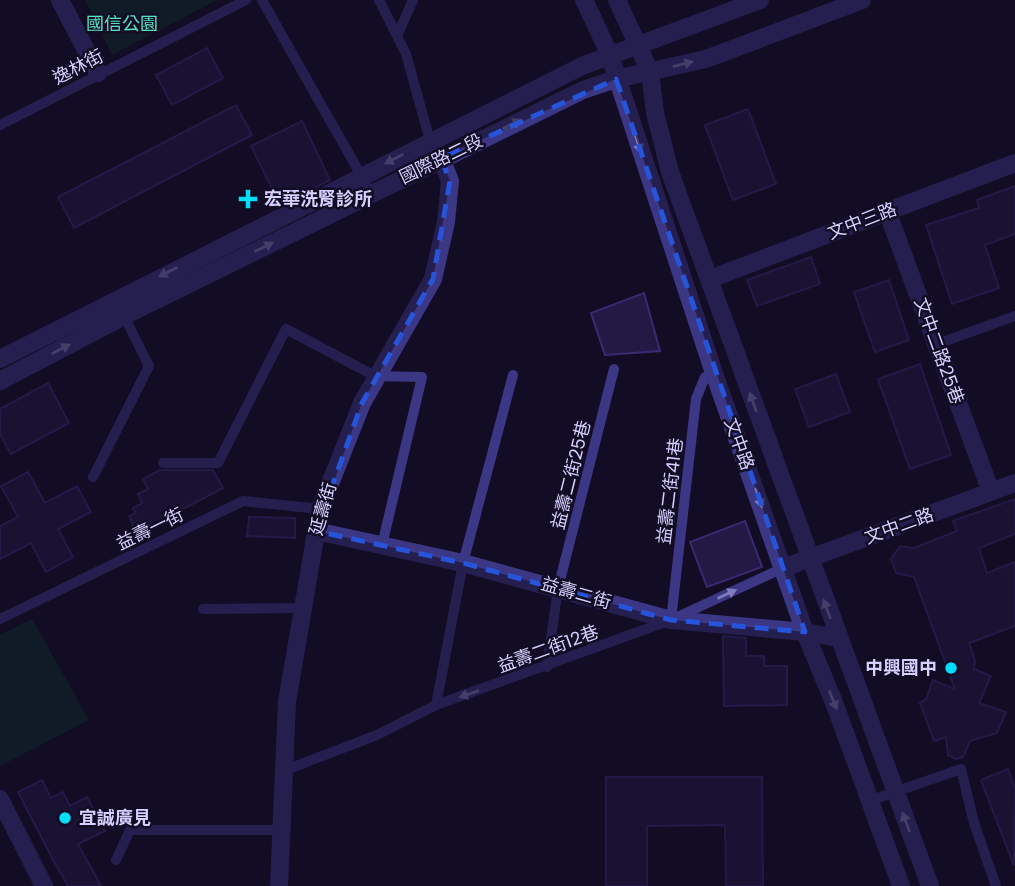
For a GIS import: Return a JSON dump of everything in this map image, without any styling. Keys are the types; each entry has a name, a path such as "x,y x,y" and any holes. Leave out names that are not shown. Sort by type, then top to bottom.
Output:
{"street":[{"path":"60,0 98,73"},
{"name":"文中路","path":"584,0 609,54 713,373 805,632 835,705 901,886"},
{"name":"文中路","path":"617,0 650,72 655,113 670,172 930,886"},
{"name":"國際路二段","path":"0,359 430,141 609,54 760,0"},
{"name":"國際路二段","path":"0,381 124,316 583,90 616,79 706,59 862,0"},
{"name":"延壽街","path":"279,886 287,702 320,509 375,376 433,279 446,222 450,181 441,158"},
{"name":"文中三路","path":"710,279 1015,163"},
{"name":"文中二路25巷","path":"887,211 990,492"},
{"name":"文中二路","path":"783,568 1015,483"},
{"name":"益壽二街","path":"316,531 463,563 671,620 805,632 838,638"},
{"path":"0,799 44,886"}],"lane":[{"name":"逸林街","path":"0,125 246,0"},
{"path":"262,0 371,193"},
{"path":"379,0 406,54 430,141 441,158"},
{"path":"397,36 413,0"},
{"path":"93,477 149,366 124,316"},
{"path":"937,344 1015,316"},
{"path":"163,463 218,463 286,329 375,376 422,377 382,545"},
{"name":"益壽二街25巷","path":"547,667 558,588 614,369"},
{"name":"益壽二街41巷","path":"671,620 696,399 705,377 713,373"},
{"path":"436,705 463,563 513,375"},
{"name":"益壽一街","path":"0,619 243,501 320,509"},
{"name":"益壽二街12巷","path":"283,772 377,735 436,705 671,620 783,568"},
{"path":"203,609 302,608"},
{"path":"869,801 961,769 996,886"},
{"path":"116,860 130,831 280,830"}],"highlighted area":[{"path":"616,79 805,632 671,620 463,563 316,531 362,403 433,279 450,181 441,158"}],"green space":[{"name":"國信公園","path":"85,0 217,0 112,55"},
{"path":"32,619 89,720 0,766 0,635"}],"building":[{"path":"207,48 223,78 172,105 156,75"},
{"path":"236,105 252,135 74,228 58,197"},
{"path":"748,109 776,184 733,200 705,125"},
{"path":"302,121 330,180 280,205 251,146"},
{"path":"1015,186 1015,234 985,245 999,288 952,304 926,225 979,208 977,200"},
{"path":"811,257 820,284 757,306 747,280"},
{"path":"889,280 909,340 875,352 854,292"},
{"path":"644,293 660,351 605,355 591,313"},
{"path":"920,364 951,455 910,469 878,379"},
{"path":"836,374 850,412 809,427 795,389"},
{"path":"48,383 69,423 11,454 0,434 0,409"},
{"path":"160,470 213,470 223,488 137,533 129,516 136,513 133,508 142,503 138,494 148,489 143,479"},
{"path":"28,472 45,503 77,486 91,512 58,529 73,557 46,572 31,543 0,559 0,526 18,517 1,486"},
{"path":"1015,499 1015,534 979,548 987,573 1015,562 1015,626 969,643 975,660 974,669 991,676 979,703 1006,712 997,733 970,741 963,757 956,759 948,755 946,737 934,741 920,703 926,699 933,680 955,689 914,577 896,573 891,559 900,546 914,548 957,531 953,521"},
{"path":"249,517 295,518 295,538 247,536"},
{"path":"745,521 762,567 707,587 690,542"},
{"path":"723,636 746,638 746,656 764,656 764,666 787,666 787,705 724,706"},
{"path":"1008,769 1015,789 1014,866 981,780"},
{"path":"606,777 762,777 763,886 726,886 725,825 647,826 647,886 606,886"},
{"name":"宜誠廣見","path":"42,780 51,798 63,792 70,806 87,797 105,831 78,844 101,886 68,886 52,858 18,792"}],"place":[{"name":"宏華洗腎診所","path":"248,199"},
{"name":"中興國中","path":"951,668"},
{"name":"宜誠廣見","path":"65,818"}]}
